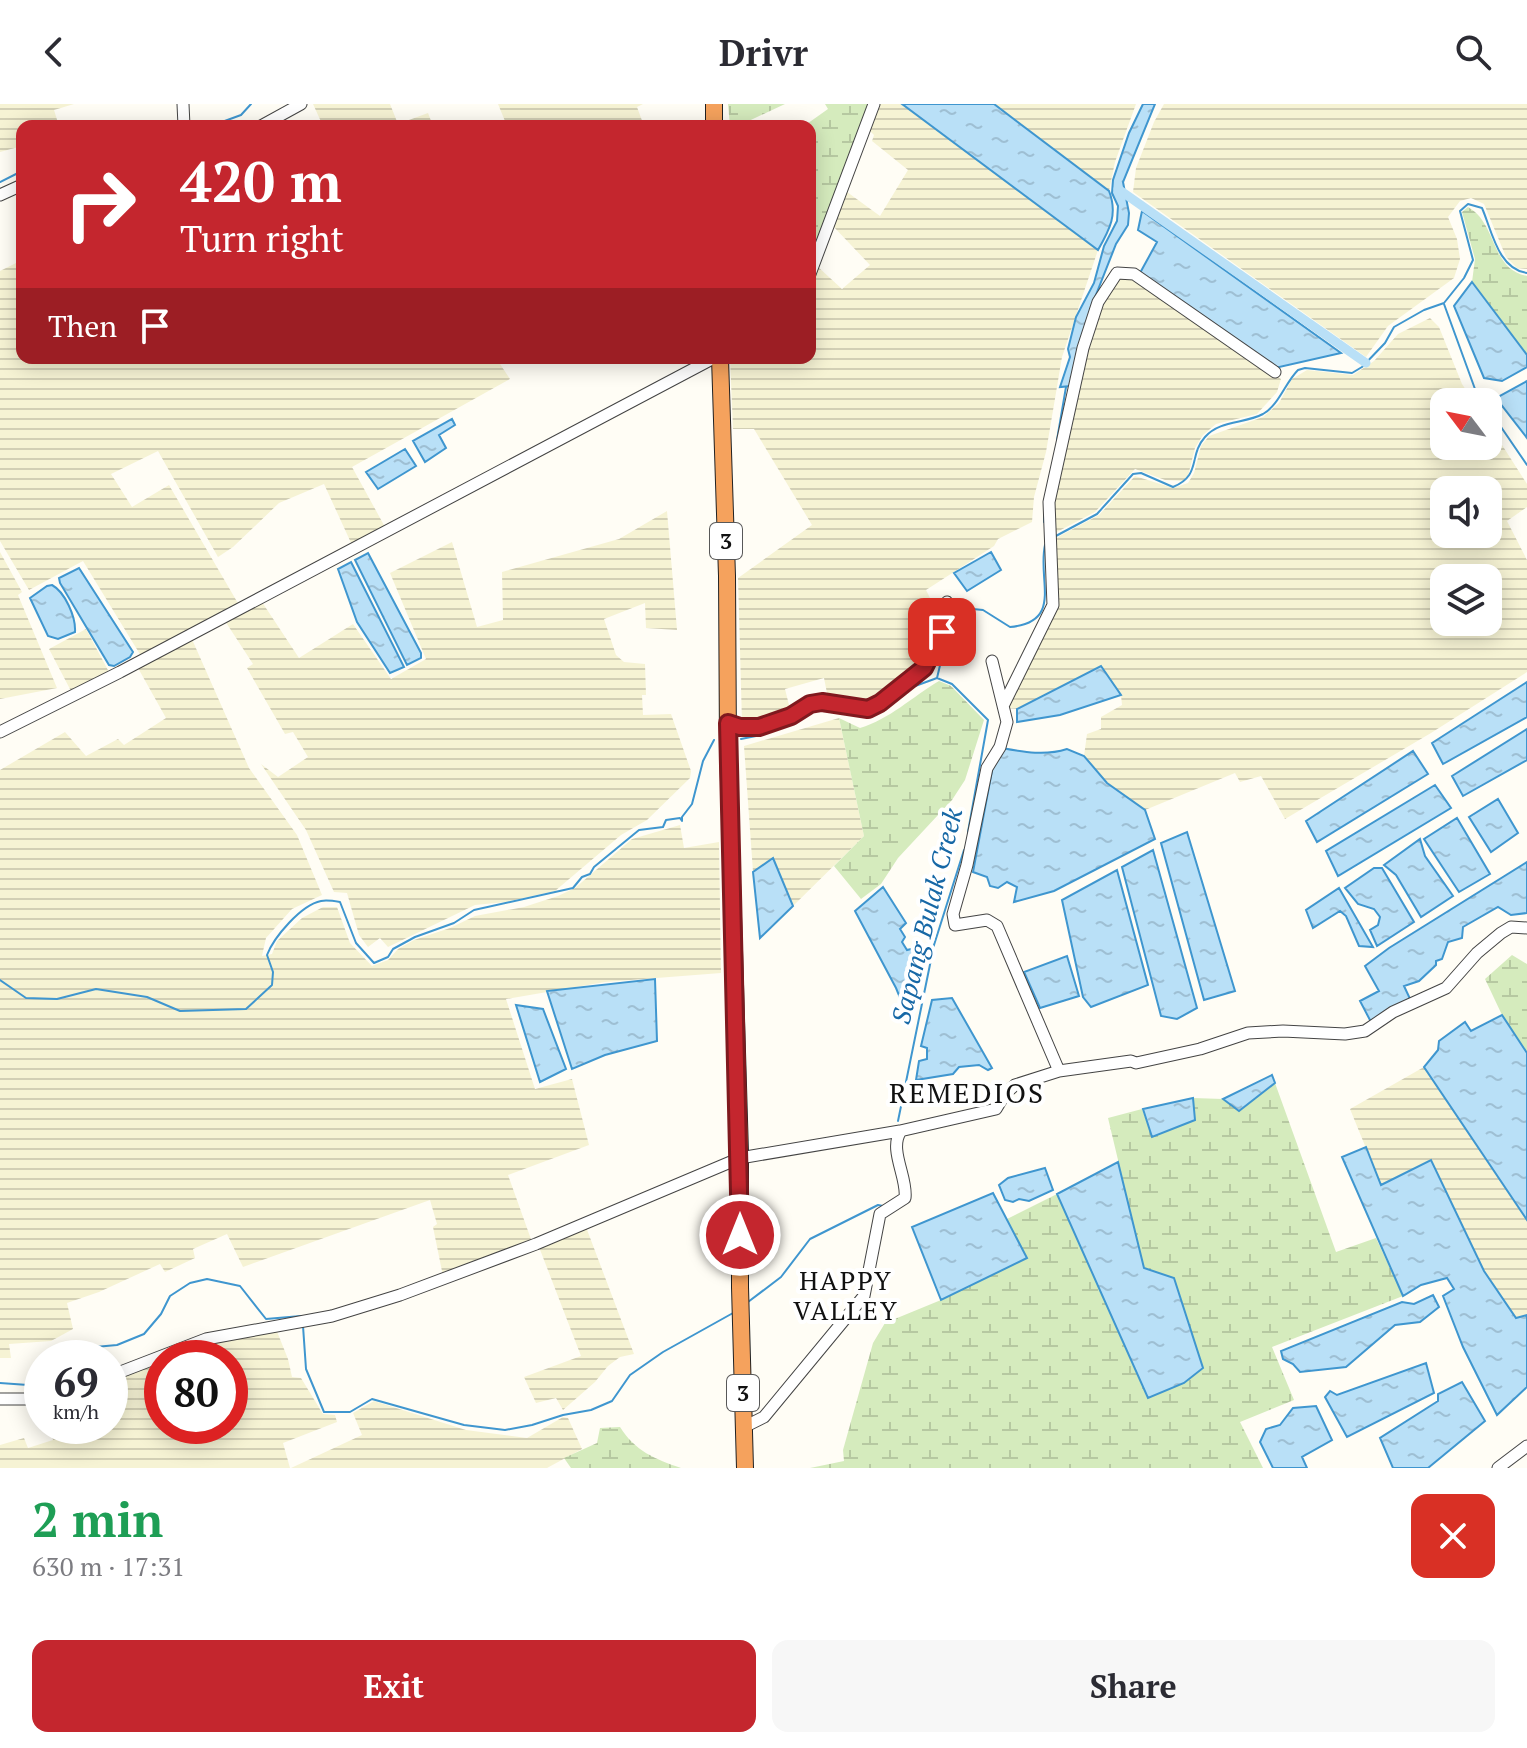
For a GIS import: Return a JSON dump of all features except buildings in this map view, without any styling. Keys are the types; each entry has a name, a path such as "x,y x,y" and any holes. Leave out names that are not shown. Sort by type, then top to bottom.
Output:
{"highway":[{"name":"3","path":"717,364 727,576 745,1468"}],"street":[{"path":"272,120 301,104"},
{"path":"816,258 874,104"},
{"path":"1004,704 1053,605 1049,502 1083,348 1098,302 1117,273 1134,274 1275,372"},
{"path":"0,732 706,364"},
{"path":"728,723 740,727 759,727 791,716 810,704 822,702 855,709 868,709 880,703 924,668 942,632 947,602"},
{"path":"992,661 1007,722 1000,747 987,768 967,865 953,914 955,925 987,920 997,926 1059,1071"},
{"path":"128,1369 206,1339 332,1316 400,1295 536,1244 740,1158 901,1131 996,1109 1011,1088 1059,1071 1131,1061 1136,1063 1200,1049 1248,1033 1345,1034 1365,1031 1393,1012 1446,988 1477,953 1501,933 1511,927 1527,928"},
{"path":"744,1427 764,1417 864,1296 880,1214 900,1204 906,1193 897,1140 901,1131"},
{"path":"0,1399 24,1399"},
{"path":"1498,1468 1527,1446"}],"shaded area":[{"path":"0,104 74,104 54,110 57,120 16,120 16,148 0,152"},
{"path":"313,104 390,104 396,120 320,120"},
{"path":"498,104 643,104 637,107 642,120 505,120"},
{"path":"879,104 902,104 1098,250 1062,357 1046,452 1034,497 1032,522 998,539 994,546 926,590 938,614 938,630 922,665 868,707 828,698 824,678 785,689 791,713 742,723 738,578 812,525 754,429 733,429 730,364 816,364 817,266 842,289 870,265 831,224 843,189 880,216 908,170 872,141 874,135 868,129"},
{"path":"994,104 1136,104 1115,162 1109,191"},
{"path":"1164,104 1527,104 1527,269 1517,268 1506,257 1484,204 1471,198 1460,201 1448,217 1457,239 1460,259 1454,278 1388,326 1366,357 1133,192 1136,168"},
{"path":"428,113 431,120 409,120"},
{"path":"16,263 16,364 500,364 510,379 352,467 385,527 352,545 324,484 279,503 233,547 218,557 158,451 111,474 132,507 169,485 239,605 141,656 83,561 29,590 0,541 0,271"},
{"path":"1129,277 1281,379 1277,392 1257,414 1216,424 1203,435 1195,448 1188,476 1183,481 1165,480 1135,469 1095,512 1055,533 1054,502 1088,349 1103,301 1121,278"},
{"path":"1430,318 1439,327 1465,388 1430,388 1430,460 1502,460 1502,445 1527,484 1527,507 1507,521 1527,560 1527,672 1285,819 1261,776 1240,782 1235,773 1145,810 1107,783 1084,756 1087,734 1101,729 1101,717 1122,705 1121,695 1101,666 1017,709 1006,708 1058,603 1056,538 1099,515 1135,476 1173,488 1188,483 1201,446 1209,436 1263,417 1279,403 1292,379 1307,370 1353,375 1374,361 1398,334"},
{"path":"667,511 677,630 646,628 645,603 604,619 616,655 624,662 645,664 643,715 671,714 691,771 690,778 647,820 621,835 555,891 475,905 388,947 380,938 368,947 359,935 347,893 334,892 306,830 261,764 278,777 308,757 293,732 285,734 247,668 253,664 225,621 262,602 299,658 353,624 391,679 426,659 390,573 452,542 477,627 503,620 502,572 619,539"},
{"path":"0,552 22,592 18,595 57,688 0,699"},
{"path":"86,629 109,672 71,691 49,649"},
{"path":"191,637 249,768 297,835 322,895 292,909 266,938 262,956 272,954 277,941 302,918 323,907 337,907 350,943 372,966 388,960 398,949 414,940 475,916 524,907 558,896 575,888 632,839 680,825 684,848 719,842 721,973 605,982 506,999 535,1089 572,1079 589,1145 508,1175 532,1242 443,1276 433,1227 437,1224 430,1200 243,1267 227,1234 193,1249 195,1258 165,1272 160,1264 67,1303 73,1329 53,1340 24,1340 24,1343 9,1344 11,1358 0,1358 0,770 65,732 86,756 118,739 124,745 166,718 138,668"},
{"path":"839,718 864,836 793,906 774,859 753,872 744,746"},
{"path":"1424,1067 1527,1220 1527,1315 1516,1318 1484,1271 1431,1161 1381,1185 1350,1109"},
{"path":"586,1227 634,1354 620,1357 608,1366 563,1410 556,1398 536,1403 524,1377 581,1356 539,1247"},
{"path":"276,1329 292,1377 301,1378 323,1414 335,1415 337,1422 283,1443 290,1468 0,1468 0,1445 24,1438 28,1448 40,1444 128,1444 128,1373 144,1367 144,1444 248,1444 248,1340 228,1340"},
{"path":"374,1401 466,1430 527,1438 563,1417 568,1418 582,1449 547,1468 291,1468 362,1435 353,1413"}],"green space":[{"path":"728,104 785,104 751,120 729,120"},
{"path":"825,104 870,104 816,249 816,120 812,120 828,109"},
{"path":"1468,207 1485,224 1506,265 1527,276 1527,355 1472,282 1475,259 1462,212"},
{"path":"939,681 951,686 984,720 965,780 952,800 898,858 881,884 861,899 834,866 864,836 839,718 860,728 871,724"},
{"path":"1512,955 1527,964 1527,1053 1502,1015 1485,979"},
{"path":"1275,1083 1336,1252 1376,1238 1403,1296 1272,1347 1294,1400 1240,1422 1263,1468 810,1468 844,1461 843,1450 873,1343 885,1323 941,1300 1026,1258 1007,1219 1057,1194 1147,1397 1144,1269 1108,1118 1142,1109 1152,1137 1195,1120 1193,1098 1223,1099 1240,1111"},
{"path":"620,1427 646,1453 681,1468 571,1468 564,1458 597,1443 600,1428"}],"water":[{"path":"902,104 994,104 1109,191 1113,207 1111,221 1098,250"},
{"path":"1143,104 1155,104 1123,182 1128,225 1116,244 1092,305 1071,386 1060,387 1070,357 1068,349 1076,317 1094,283 1104,246 1117,221 1118,206 1112,193 1113,180"},
{"path":"1142,211 1341,353 1275,368 1140,273 1157,242 1138,230"},
{"path":"1472,282 1527,355 1527,367 1502,381 1484,378 1454,306"},
{"path":"1527,381 1527,438 1502,406 1502,395"},
{"path":"452,419 455,425 439,435 446,448 425,462 413,441"},
{"path":"405,449 416,466 378,489 366,472"},
{"path":"991,552 1001,570 967,591 954,573"},
{"path":"368,553 421,653 421,658 407,665 355,560"},
{"path":"351,562 404,667 390,673 357,622 338,569"},
{"path":"79,568 133,652 114,666 109,665 60,583 59,578"},
{"path":"52,585 65,599 75,626 75,632 58,639 48,636 30,598"},
{"path":"1101,666 1121,695 1060,715 1017,722 1017,709"},
{"path":"1527,682 1527,717 1443,764 1432,743"},
{"path":"1527,729 1527,760 1463,796 1452,776"},
{"path":"1002,748 1043,753 1067,749 1084,756 1107,783 1145,810 1155,839 1054,891 1014,902 1017,887 1007,882 998,888 990,886 987,877 973,872 994,760"},
{"path":"1413,751 1428,774 1317,842 1306,821"},
{"path":"1435,785 1451,808 1338,876 1326,851"},
{"path":"1498,799 1518,833 1491,852 1469,817"},
{"path":"1457,818 1490,874 1459,892 1424,839"},
{"path":"1187,832 1235,991 1204,1000 1161,843"},
{"path":"1420,839 1425,856 1453,896 1421,917 1396,875 1384,865"},
{"path":"1153,850 1197,1008 1177,1019 1161,1016 1122,867"},
{"path":"773,858 793,906 760,938 753,872"},
{"path":"1527,862 1527,913 1511,915 1498,907 1463,927 1462,938 1448,942 1442,959 1436,961 1436,965 1419,981 1404,986 1412,1003 1371,1022 1360,1001 1379,991 1365,966"},
{"path":"1374,868 1382,868 1414,922 1377,946 1370,930 1378,925 1380,917 1374,909 1358,904 1345,888"},
{"path":"1117,870 1148,985 1091,1007 1083,997 1062,900"},
{"path":"883,887 906,923 900,929 907,950 923,946 910,1022 896,988 855,911"},
{"path":"1339,888 1373,947 1359,946 1346,916 1340,911 1313,928 1306,910"},
{"path":"1067,956 1079,996 1040,1008 1024,972"},
{"path":"655,979 657,1041 605,1055 572,1069 547,991"},
{"path":"952,998 992,1068 988,1070 979,1065 959,1067 953,1074 916,1080 919,1061 927,1059 927,1048 921,1046 932,1000"},
{"path":"516,1005 543,1009 566,1069 540,1082"},
{"path":"1502,1015 1527,1053 1527,1220 1424,1067 1438,1050 1439,1041 1465,1022 1471,1031"},
{"path":"1272,1075 1275,1083 1239,1111 1223,1099"},
{"path":"1193,1098 1195,1120 1152,1137 1143,1109"},
{"path":"1366,1147 1381,1185 1431,1160 1484,1271 1516,1318 1527,1315 1527,1387 1497,1415 1463,1347 1443,1296 1454,1289 1447,1278 1421,1285 1403,1296 1342,1157"},
{"path":"1118,1162 1144,1268 1174,1278 1203,1368 1184,1383 1148,1398 1057,1194"},
{"path":"1045,1168 1053,1190 1029,1201 1005,1200 999,1185 1008,1178"},
{"path":"993,1193 1027,1258 941,1300 912,1227"},
{"path":"1433,1295 1439,1307 1420,1322 1395,1325 1346,1367 1300,1372 1283,1359 1281,1351 1402,1302 1414,1304"},
{"path":"1426,1363 1434,1393 1347,1437 1325,1397 1330,1391 1337,1395"},
{"path":"1462,1382 1485,1421 1428,1468 1393,1468 1380,1438 1438,1401 1438,1394"},
{"path":"1316,1406 1332,1440 1302,1457 1307,1468 1273,1468 1260,1442 1266,1429 1280,1425 1293,1408"}],"waterway":[{"path":"227,120 241,115 251,104"},
{"path":"0,182 16,174"},
{"path":"1118,189 1366,363"},
{"path":"1054,537 1097,514 1133,474 1141,473 1173,487 1182,482 1188,477 1205,437 1225,425 1256,417 1269,410 1298,370 1352,373 1385,343 1394,327 1444,303 1464,278 1473,260 1460,211 1468,204 1482,208 1503,257 1517,270 1527,273"},
{"path":"1444,304 1475,388"},
{"path":"1057,440 1066,387"},
{"path":"1502,428 1527,465"},
{"path":"1044,509 1044,522"},
{"path":"937,678 952,615 963,608 983,610 1010,627 1037,617 1045,597 1045,545"},
{"name":"Sapang Bulak Creek","path":"907,689 937,678 952,684 988,720 968,832"},
{"path":"808,711 830,709"},
{"path":"741,739 761,735 797,718"},
{"path":"0,980 26,998 57,999 96,989 147,997 180,1011 246,1009 272,985 273,972 267,955 276,940 297,915 313,904 340,902 356,943 374,963 388,957 393,949 415,937 454,923 474,910 573,888 639,830 663,827 666,820 680,818 682,821 692,804 703,761 714,740"},
{"name":"Sapang Bulak Creek","path":"898,1121 934,945 964,850"},
{"name":"Sapang Bulak Creek","path":"748,1302 781,1277 810,1239 878,1205 883,1206"},
{"path":"128,1341 144,1334 161,1314 170,1296 190,1283 207,1279 240,1286 266,1319 301,1316"},
{"path":"303,1326 306,1369 324,1412 350,1412 372,1399 464,1425 505,1430 591,1410 612,1401 630,1375 663,1352 733,1313"},
{"path":"0,1383 24,1385"}],"district":[{"name":"REMEDIOS","path":"967,1093"},
{"name":"HAPPY VALLEY","path":"846,1296"}],"route":[{"path":"740,1235 728,723 740,727 759,727 791,716 810,704 822,702 868,709 924,668 942,632"}]}
